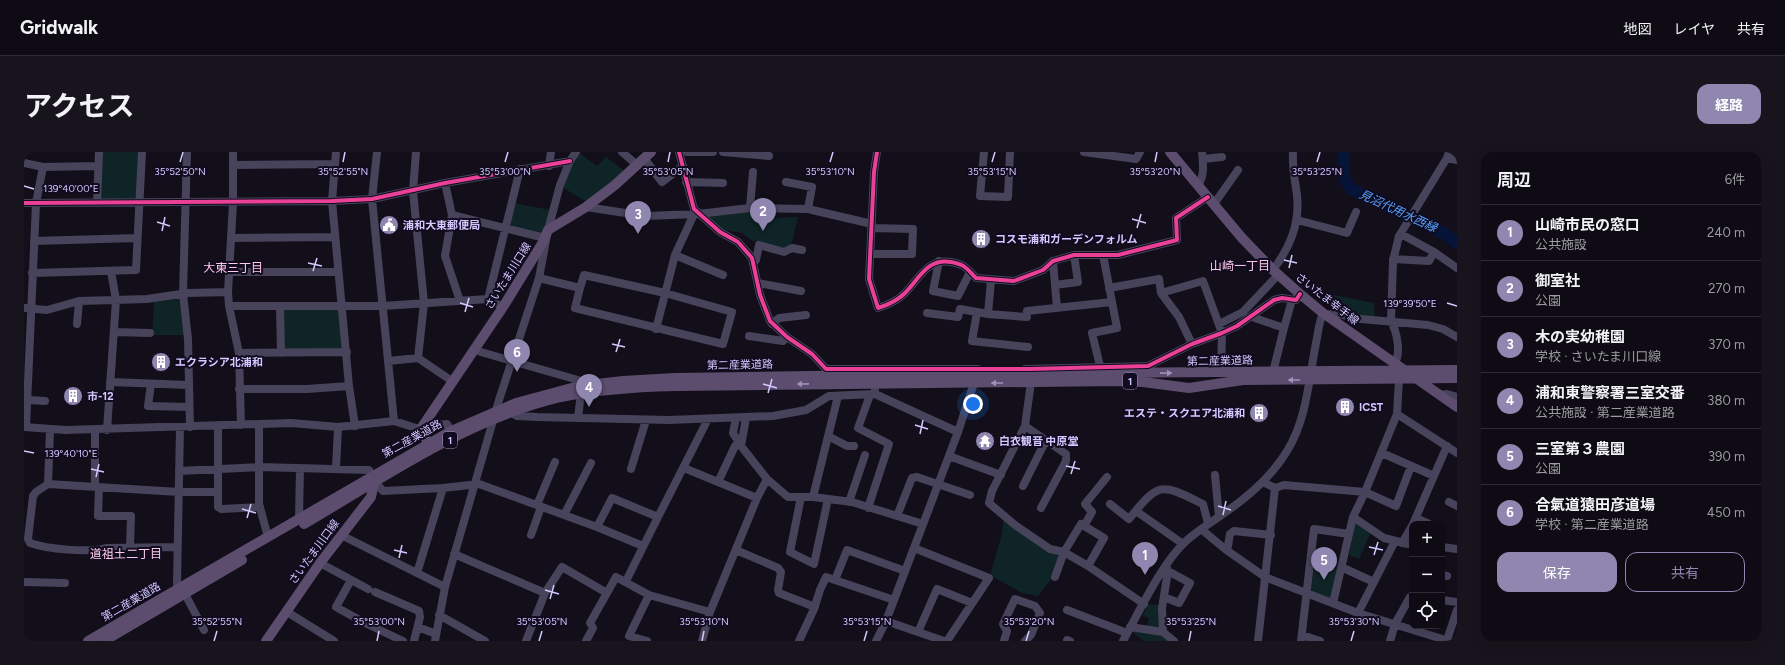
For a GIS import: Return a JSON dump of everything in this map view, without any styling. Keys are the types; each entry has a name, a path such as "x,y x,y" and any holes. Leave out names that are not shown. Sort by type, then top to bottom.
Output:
{"main road":[{"name":"さいたま幸手線","path":"1170,152 1242,238 1276,272 1296,297 1325,314 1457,407"},
{"name":"さいたま川口線","path":"422,428 452,381 503,307 546,234 615,185 644,158"},
{"name":"第二産業道路","path":"88,641 183,591 374,480 428,443 451,431 495,415 512,413 580,390 644,387 874,383 1133,381 1189,388 1244,380 1406,371 1457,370"},
{"name":"第二産業道路","path":"104,641 299,519 495,415 532,398 580,390 623,380 874,375 1273,372 1310,376 1399,379 1457,378"},
{"name":"1","path":"422,428 428,443"},
{"name":"さいたま川口線","path":"266,641 320,563 371,497 374,480"}],"street":[{"path":"97,203 99,152"},
{"path":"32,272 136,270 142,152"},
{"path":"187,152 183,294 188,339 190,427"},
{"path":"233,152 233,203 228,292 229,306 239,353 240,425"},
{"path":"336,152 332,202 349,386 355,426"},
{"path":"377,152 372,199 394,421"},
{"path":"416,152 413,191 424,303 418,358"},
{"path":"549,166 551,152"},
{"path":"418,627 435,638 445,587 454,554 495,415 539,278 546,234 560,185 570,161 576,152"},
{"path":"622,152 644,158 662,182 682,166"},
{"path":"679,152 696,214 720,232 738,242 752,258 760,295 772,324 787,338 812,354 826,369 1029,369 1100,366 1148,366 1192,344 1222,333 1252,317 1274,300 1296,297 1284,328 1273,372"},
{"path":"687,152 713,152"},
{"path":"723,152 769,156"},
{"path":"877,152 874,172 869,279 878,308 892,303 905,294 920,275 934,263 939,261 964,265 976,278 1014,281 1043,270 1053,261 1074,255 1118,255 1176,240 1176,218 1211,201 1238,170"},
{"path":"984,152 980,196 1008,196 1010,152"},
{"path":"1084,152 1136,159 1140,152"},
{"path":"1219,324 1243,312 1276,272 1286,251 1297,220 1297,196 1292,152"},
{"path":"1395,363 1398,352 1394,326 1391,321 1393,259 1401,234 1407,222 1448,155 1457,160"},
{"path":"1198,185 1201,180 1203,156 1222,158"},
{"path":"24,203 332,202 372,199 445,183 549,166 570,161"},
{"path":"24,163 43,167 98,166"},
{"path":"233,165 335,164"},
{"path":"43,167 36,203 32,272 28,309 28,400 25,427 50,430 107,430 218,427 291,423 338,427 355,426 370,422 394,421 416,428 447,424 451,431"},
{"path":"488,298 520,170"},
{"path":"750,208 753,172"},
{"path":"686,182 723,183"},
{"path":"786,182 812,187 808,209"},
{"path":"445,183 452,215 445,256 460,301"},
{"path":"586,207 645,216 696,214 750,208 808,209 872,226 913,229 912,254 870,254"},
{"path":"1297,220 1347,233 1356,212"},
{"path":"656,329 676,256 696,214"},
{"path":"452,215 505,229 546,234"},
{"path":"1401,234 1434,252 1457,268"},
{"path":"231,238 335,237"},
{"path":"34,241 137,238"},
{"path":"753,263 756,260 759,246 784,252 792,248 802,250"},
{"path":"1393,259 1430,261 1434,252"},
{"path":"1056,286 1078,282 1074,255"},
{"path":"1100,366 1092,333 1117,328 1103,255"},
{"path":"676,256 723,275"},
{"path":"939,261 933,291 958,296 970,272"},
{"path":"1053,261 1057,308"},
{"path":"107,430 116,300 111,271"},
{"path":"229,272 338,272"},
{"path":"584,275 665,293 732,312 723,344 656,329 575,308 580,288 584,275"},
{"path":"539,278 580,288"},
{"path":"1109,288 1159,279 1161,293 1179,317 1192,344"},
{"path":"988,314 991,280"},
{"path":"1161,293 1203,281 1222,333 1221,373"},
{"path":"758,283 801,291"},
{"path":"28,309 47,310 79,301 147,299 183,294 228,292"},
{"path":"229,306 383,306 488,298 503,307"},
{"path":"77,324 79,301"},
{"path":"928,313 958,317 960,309 988,314 1027,314 1057,308 1112,302"},
{"path":"280,306 281,353"},
{"path":"976,312 972,342 1028,347"},
{"path":"1123,641 1144,604 1183,544 1205,526 1220,517 1263,482 1282,458 1296,432 1325,314 1334,313 1361,319 1428,325 1443,329 1457,337"},
{"path":"772,324 779,318 806,315"},
{"path":"1252,317 1284,328"},
{"path":"114,332 150,333"},
{"path":"749,336 782,341 787,338"},
{"path":"474,350 578,380 580,390 578,418"},
{"path":"239,353 347,352"},
{"path":"388,361 418,358 452,381"},
{"path":"1333,603 1353,517 1382,453 1397,414 1399,379"},
{"path":"110,382 189,385"},
{"path":"1031,382 1025,426 992,491 989,503 1015,525 1050,549 1064,552 1088,566 1144,604"},
{"path":"868,508 889,444 858,428 872,395 874,383"},
{"path":"876,641 886,621 949,456 974,383"},
{"path":"151,384 148,406 189,407"},
{"path":"240,388 307,389 349,386"},
{"path":"1440,395 1447,394 1457,397"},
{"path":"512,413 517,416 646,420 746,418 773,416 806,410 829,396 872,395 958,432"},
{"path":"814,497 838,396"},
{"path":"28,400 45,401"},
{"path":"1397,414 1457,453"},
{"path":"736,418 732,433 767,479 788,497 814,497 849,502 923,524"},
{"path":"740,444 746,418"},
{"path":"626,581 708,419"},
{"path":"631,469 646,420"},
{"path":"259,425 260,507 268,537"},
{"path":"1025,426 1066,454 1066,461 1041,508"},
{"path":"218,427 218,507 221,509 260,507"},
{"path":"336,469 338,427"},
{"path":"180,428 177,584 183,591 204,630"},
{"path":"48,484 50,430"},
{"path":"95,430 98,516 131,516 130,548"},
{"path":"828,436 847,446 854,446"},
{"path":"1023,486 1046,440"},
{"path":"718,482 735,446 740,444"},
{"path":"1415,521 1447,446"},
{"path":"1382,453 1434,476"},
{"path":"849,502 864,455"},
{"path":"949,456 1001,475"},
{"path":"531,535 539,506 555,462"},
{"path":"564,515 591,462"},
{"path":"1263,482 1275,488 1284,485 1365,492 1396,506 1411,466"},
{"path":"179,471 259,467 369,470 383,492 478,484 597,527 644,546"},
{"path":"299,519 300,468"},
{"path":"684,468 757,498"},
{"path":"1215,475 1220,517"},
{"path":"1084,526 1092,512 1085,504 1107,477"},
{"path":"897,516 912,478 918,478 970,495"},
{"path":"702,641 710,612 757,498 767,479"},
{"path":"177,547 106,548 96,551 39,546 30,543 26,539 33,496 36,492 48,484 179,492 218,492"},
{"path":"417,573 443,488"},
{"path":"1258,641 1271,535 1275,488"},
{"path":"1110,504 1129,519 1152,493 1158,490 1174,490 1203,504 1205,526 1225,549 1265,577 1358,613 1448,641 1457,610"},
{"path":"801,497 790,552 814,564 828,499"},
{"path":"597,527 612,498 658,517"},
{"path":"1449,502 1457,506"},
{"path":"1136,511 1183,544"},
{"path":"1353,517 1384,538 1409,545"},
{"path":"1055,577 1064,552 1081,524 1104,538 1088,566"},
{"path":"1320,641 1301,638 1314,529 1349,534"},
{"path":"1358,613 1374,582 1398,542 1409,529"},
{"path":"1225,549 1228,546 1230,534 1234,531 1271,535"},
{"path":"341,535 445,587"},
{"path":"886,621 946,641 989,578 914,548"},
{"path":"1445,548 1457,550"},
{"path":"736,550 778,568 781,572 778,590 779,593 815,607"},
{"path":"835,580 847,550 905,571"},
{"path":"454,554 545,593"},
{"path":"320,563 372,591 419,611 418,627 414,641"},
{"path":"526,641 545,593 562,567 607,593"},
{"path":"1341,567 1374,582"},
{"path":"1163,632 1162,611 1167,568"},
{"path":"1164,597 1179,604 1190,583 1167,568"},
{"path":"586,641 593,628 590,623 616,577 626,581 649,595 710,612"},
{"path":"799,641 815,607 826,577 894,600"},
{"path":"351,580 336,607 364,623 403,641"},
{"path":"24,582 65,583"},
{"path":"918,632 937,589 972,603"},
{"path":"647,641 629,636 649,595"},
{"path":"1004,641 1007,631 1003,624 1015,599 1034,606 1040,613 1031,635 1025,641"},
{"path":"1390,641 1395,624 1409,599"},
{"path":"1445,600 1457,602"},
{"path":"1067,610 1129,630 1163,632 1174,641"},
{"path":"287,612 334,641"},
{"path":"439,615 485,641"}],"green space":[{"path":"101,152 140,152 137,195 134,199 99,200"},
{"path":"579,153 597,166 606,157 626,172 588,203 562,187"},
{"path":"513,203 551,210 542,235 507,228"},
{"path":"753,210 753,219 798,217 791,246 784,250 751,240 742,233 721,230 702,215"},
{"path":"1334,295 1374,303 1375,318 1361,318 1331,309"},
{"path":"179,299 184,335 152,335 154,302"},
{"path":"284,309 337,309 340,312 343,347 340,350 285,350 283,347 282,312"},
{"path":"1004,516 1058,554 1058,570 1038,596 1022,593 990,575 1002,534"},
{"path":"1358,523 1371,532 1359,559 1349,555 1355,524"},
{"path":"1314,566 1339,569 1332,599 1311,591"},
{"path":"1148,604 1160,605 1160,627 1147,626 1149,618 1142,616"},
{"path":"1133,633 1161,633 1168,641 1144,641"}],"waterway":[{"name":"見沼代用水西縁","path":"1344,152 1343,172 1351,189 1445,234 1457,243"}],"cycle path":[{"path":"679,152 694,209 720,232 738,242 752,258 760,295 770,321 787,337 812,354 826,369 1029,369 1148,366 1192,344 1237,326 1274,300 1282,298 1296,300 1300,294"},
{"path":"877,152 874,172 869,279 878,308 899,298 924,271 936,263 951,262 960,264 976,278 1014,281 1043,270 1053,261 1074,255 1118,255 1177,240 1176,218 1208,197"},
{"path":"24,203 332,201 372,199 445,183 570,161"}],"place":[{"name":"浦和大東郵便局","path":"389,225"},
{"name":"御室社","path":"763,231"},
{"name":"木の実幼稚園","path":"638,234"},
{"name":"コスモ浦和ガーデンフォルム","path":"981,239"},
{"name":"エクラシア北浦和","path":"161,362"},
{"name":"合氣道猿田彦道場","path":"517,372"},
{"name":"市-12","path":"73,396"},
{"name":"浦和東警察署三室交番","path":"589,407"},
{"name":"ICST","path":"1345,407"},
{"name":"エステ・スクエア北浦和","path":"1259,413"},
{"name":"白衣観音 中原堂","path":"985,441"},
{"name":"山崎市民の窓口","path":"1145,575"},
{"name":"三室第３農園","path":"1324,580"}],"district":[{"name":"山崎一丁目","path":"1240,266"},
{"name":"大東三丁目","path":"233,268"},
{"name":"道祖土二丁目","path":"126,554"}]}
